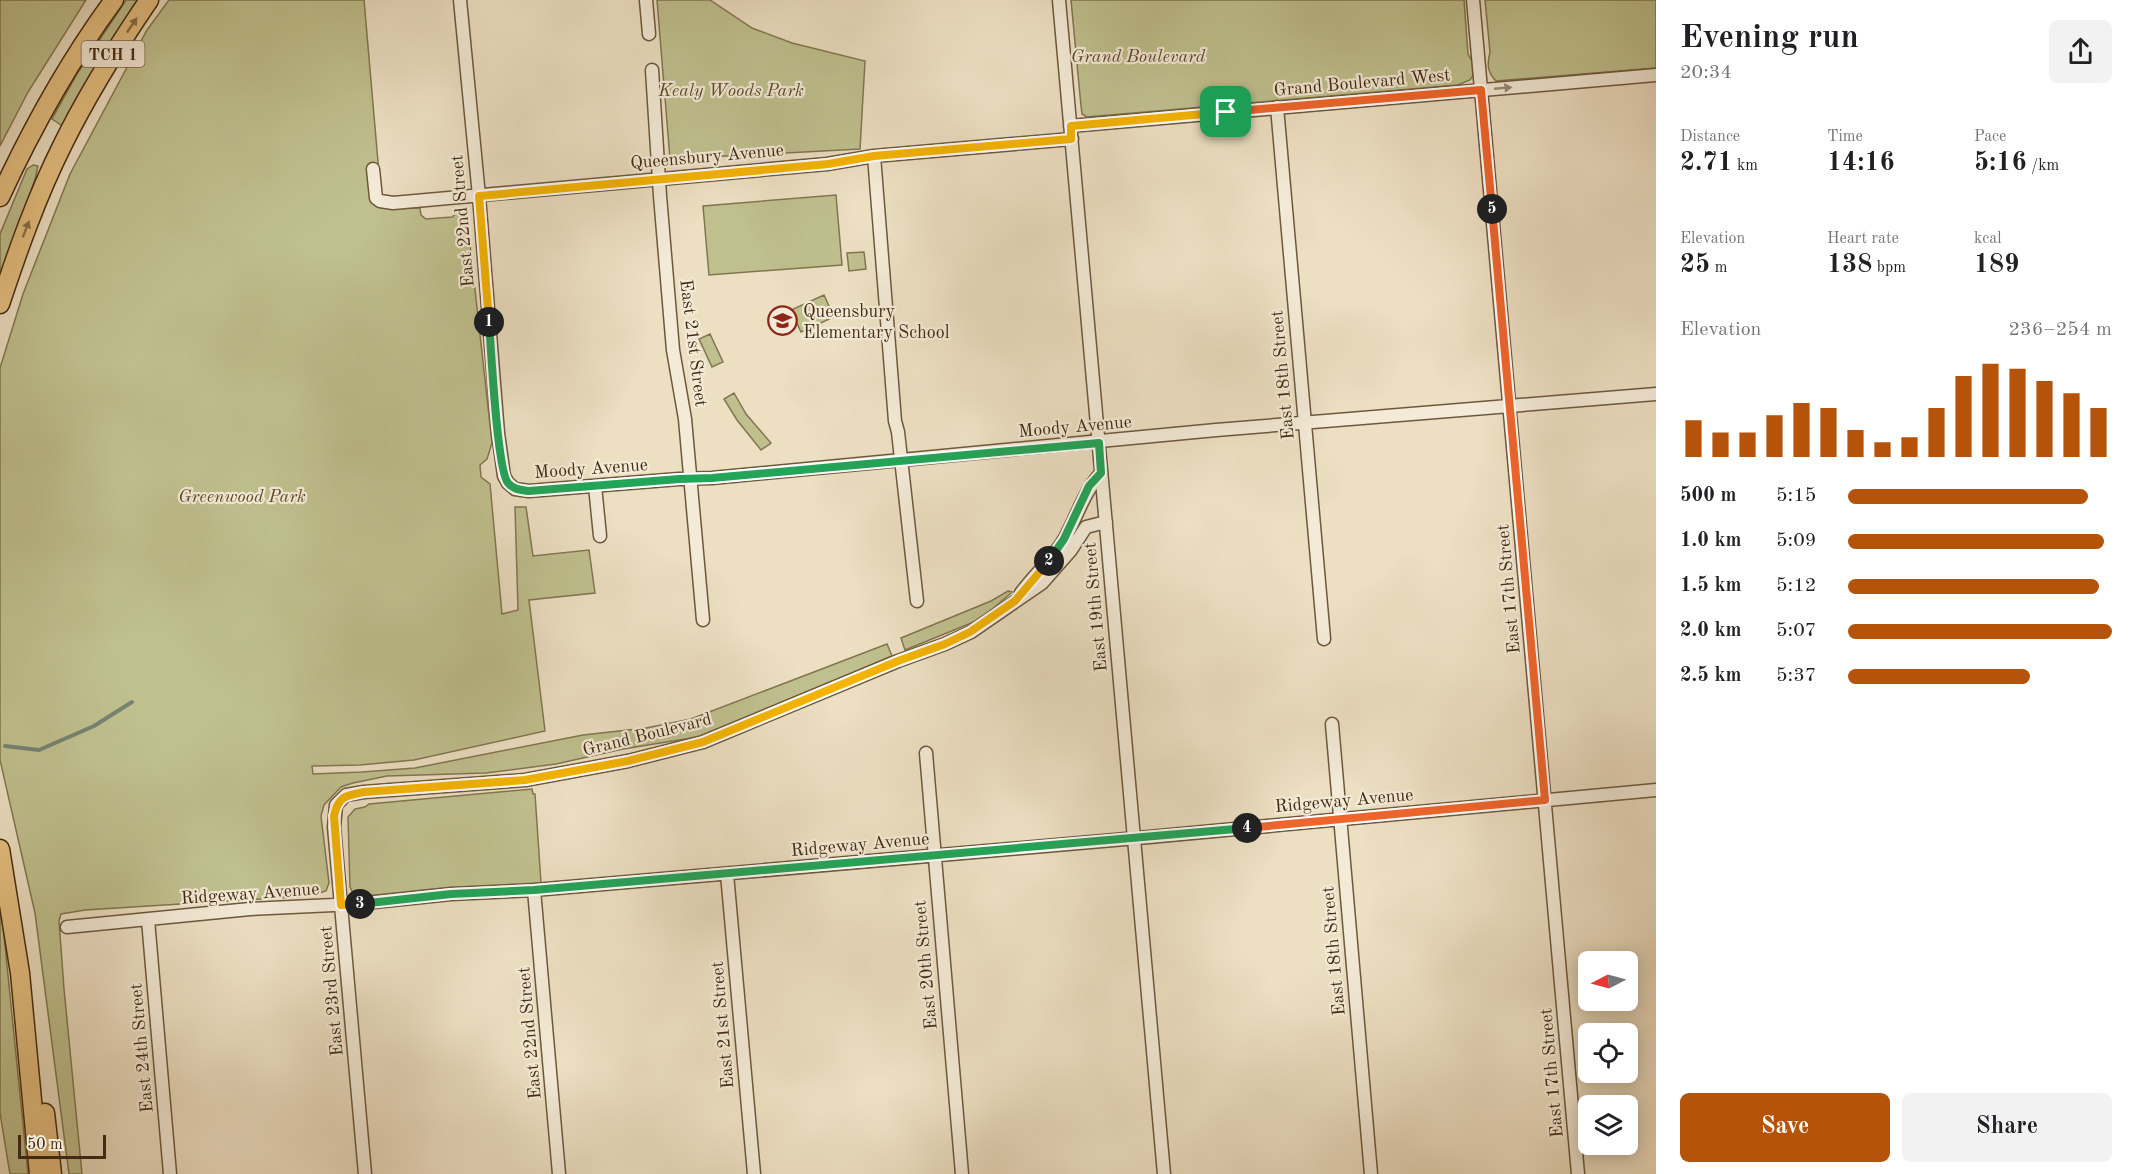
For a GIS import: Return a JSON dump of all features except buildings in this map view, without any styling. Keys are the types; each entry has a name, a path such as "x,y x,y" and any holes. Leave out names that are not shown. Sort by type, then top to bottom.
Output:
{"highway":[{"path":"51,96 104,0"},
{"name":"TCH 1","path":"0,197 51,96 75,56 114,0"},
{"name":"TCH 1","path":"0,304 28,224 61,147 102,72 149,0"},
{"path":"0,849 37,1038 52,1174"},
{"path":"14,926 24,1006 39,1174"}],"street":[{"name":"East 22nd Street","path":"460,0 479,196 498,434 504,476"},
{"path":"645,0 649,34"},
{"name":"East 19th Street","path":"1059,0 1164,1174"},
{"name":"East 17th Street","path":"1473,0 1578,1174"},
{"name":"East 21st Street","path":"652,70 674,350 685,419 703,620"},
{"name":"Grand Boulevard West","path":"1071,126 1656,75"},
{"name":"East 18th Street","path":"1277,107 1324,639"},
{"name":"Queensbury Avenue","path":"373,169 375,193 380,201 393,203 828,164 874,156 1071,139"},
{"path":"874,156 894,409 917,601"},
{"name":"Moody Avenue","path":"504,476 515,489 529,491 901,461 1304,423 1656,394"},
{"name":"Grand Boulevard","path":"1015,601 1064,539 1089,486 1101,473"},
{"path":"595,486 600,536"},
{"name":"Grand Boulevard","path":"336,805 346,795 525,780 628,761 703,742 970,632 1029,593 1048,577 1071,550 1086,527 1106,522"},
{"name":"East 18th Street","path":"1332,724 1371,1174"},
{"name":"East 20th Street","path":"926,753 962,1174"},
{"name":"Ridgeway Avenue","path":"67,927 250,909 341,905 451,894 534,890 727,874 1656,790"},
{"name":"East 23rd Street","path":"336,805 334,827 365,1174"},
{"name":"East 21st Street","path":"727,874 754,1174"},
{"name":"East 22nd Street","path":"534,890 559,1174"},
{"name":"East 24th Street","path":"148,920 170,1174"}],"green space":[{"path":"0,0 86,0 28,92 0,146"},
{"path":"126,0 137,0 74,105 67,124 61,125 52,119 77,74"},
{"name":"Greenwood Park","path":"169,0 364,0 382,208 420,208 421,215 426,219 452,217 458,212 467,217 492,443 487,459 480,465 481,477 490,484 502,614 518,610 515,507 526,507 533,556 589,550 595,593 529,600 545,731 414,760 360,765 312,766 313,774 415,768 583,735 646,728 691,719 887,644 892,656 704,736 623,749 556,764 486,773 387,776 341,787 324,805 321,816 329,883 326,891 309,896 85,910 61,914 59,921 64,989 82,1174 69,1174 35,913 0,760 0,368 23,294 70,174 147,30"},
{"name":"Kealy Woods Park","path":"657,0 710,0 752,28 792,43 865,61 860,149 670,159"},
{"name":"Grand Boulevard","path":"1071,0 1464,0 1468,54 1473,63 1474,74 1470,80 1458,85 1087,117 1082,114"},
{"path":"1485,0 1656,0 1656,68 1496,81 1488,68 1490,52"},
{"path":"33,165 38,166 35,179 0,283 0,234 27,169"},
{"path":"836,195 842,265 709,275 703,206"},
{"path":"864,252 866,269 849,271 847,253"},
{"path":"824,295 834,317 801,332 791,310"},
{"path":"710,334 723,362 712,367 699,339"},
{"path":"734,393 746,414 771,443 761,450 737,420 724,399"},
{"path":"1008,591 1012,592 981,619 905,650 901,638 991,601"},
{"path":"532,789 535,794 541,883 359,898 353,893 350,887 348,817 355,809 369,804"},
{"path":"0,896 28,1174 10,1174 0,1113"}],"waterway":[{"path":"5,746 39,750 94,726 132,702"}],"place":[{"name":"Queensbury Elementary School","path":"782,321"}],"route":[{"path":"1481,90 1545,800 1120,840 534,890 451,894 341,905 334,816 336,805 346,795 525,780 628,761 703,742 898,661 945,644 970,632 1015,601 1064,539 1089,486 1101,473 1099,443 712,478 529,491 515,489 504,476 498,434 479,196 828,164 874,156 1071,139 1071,126 1226,112 1481,90"}]}
